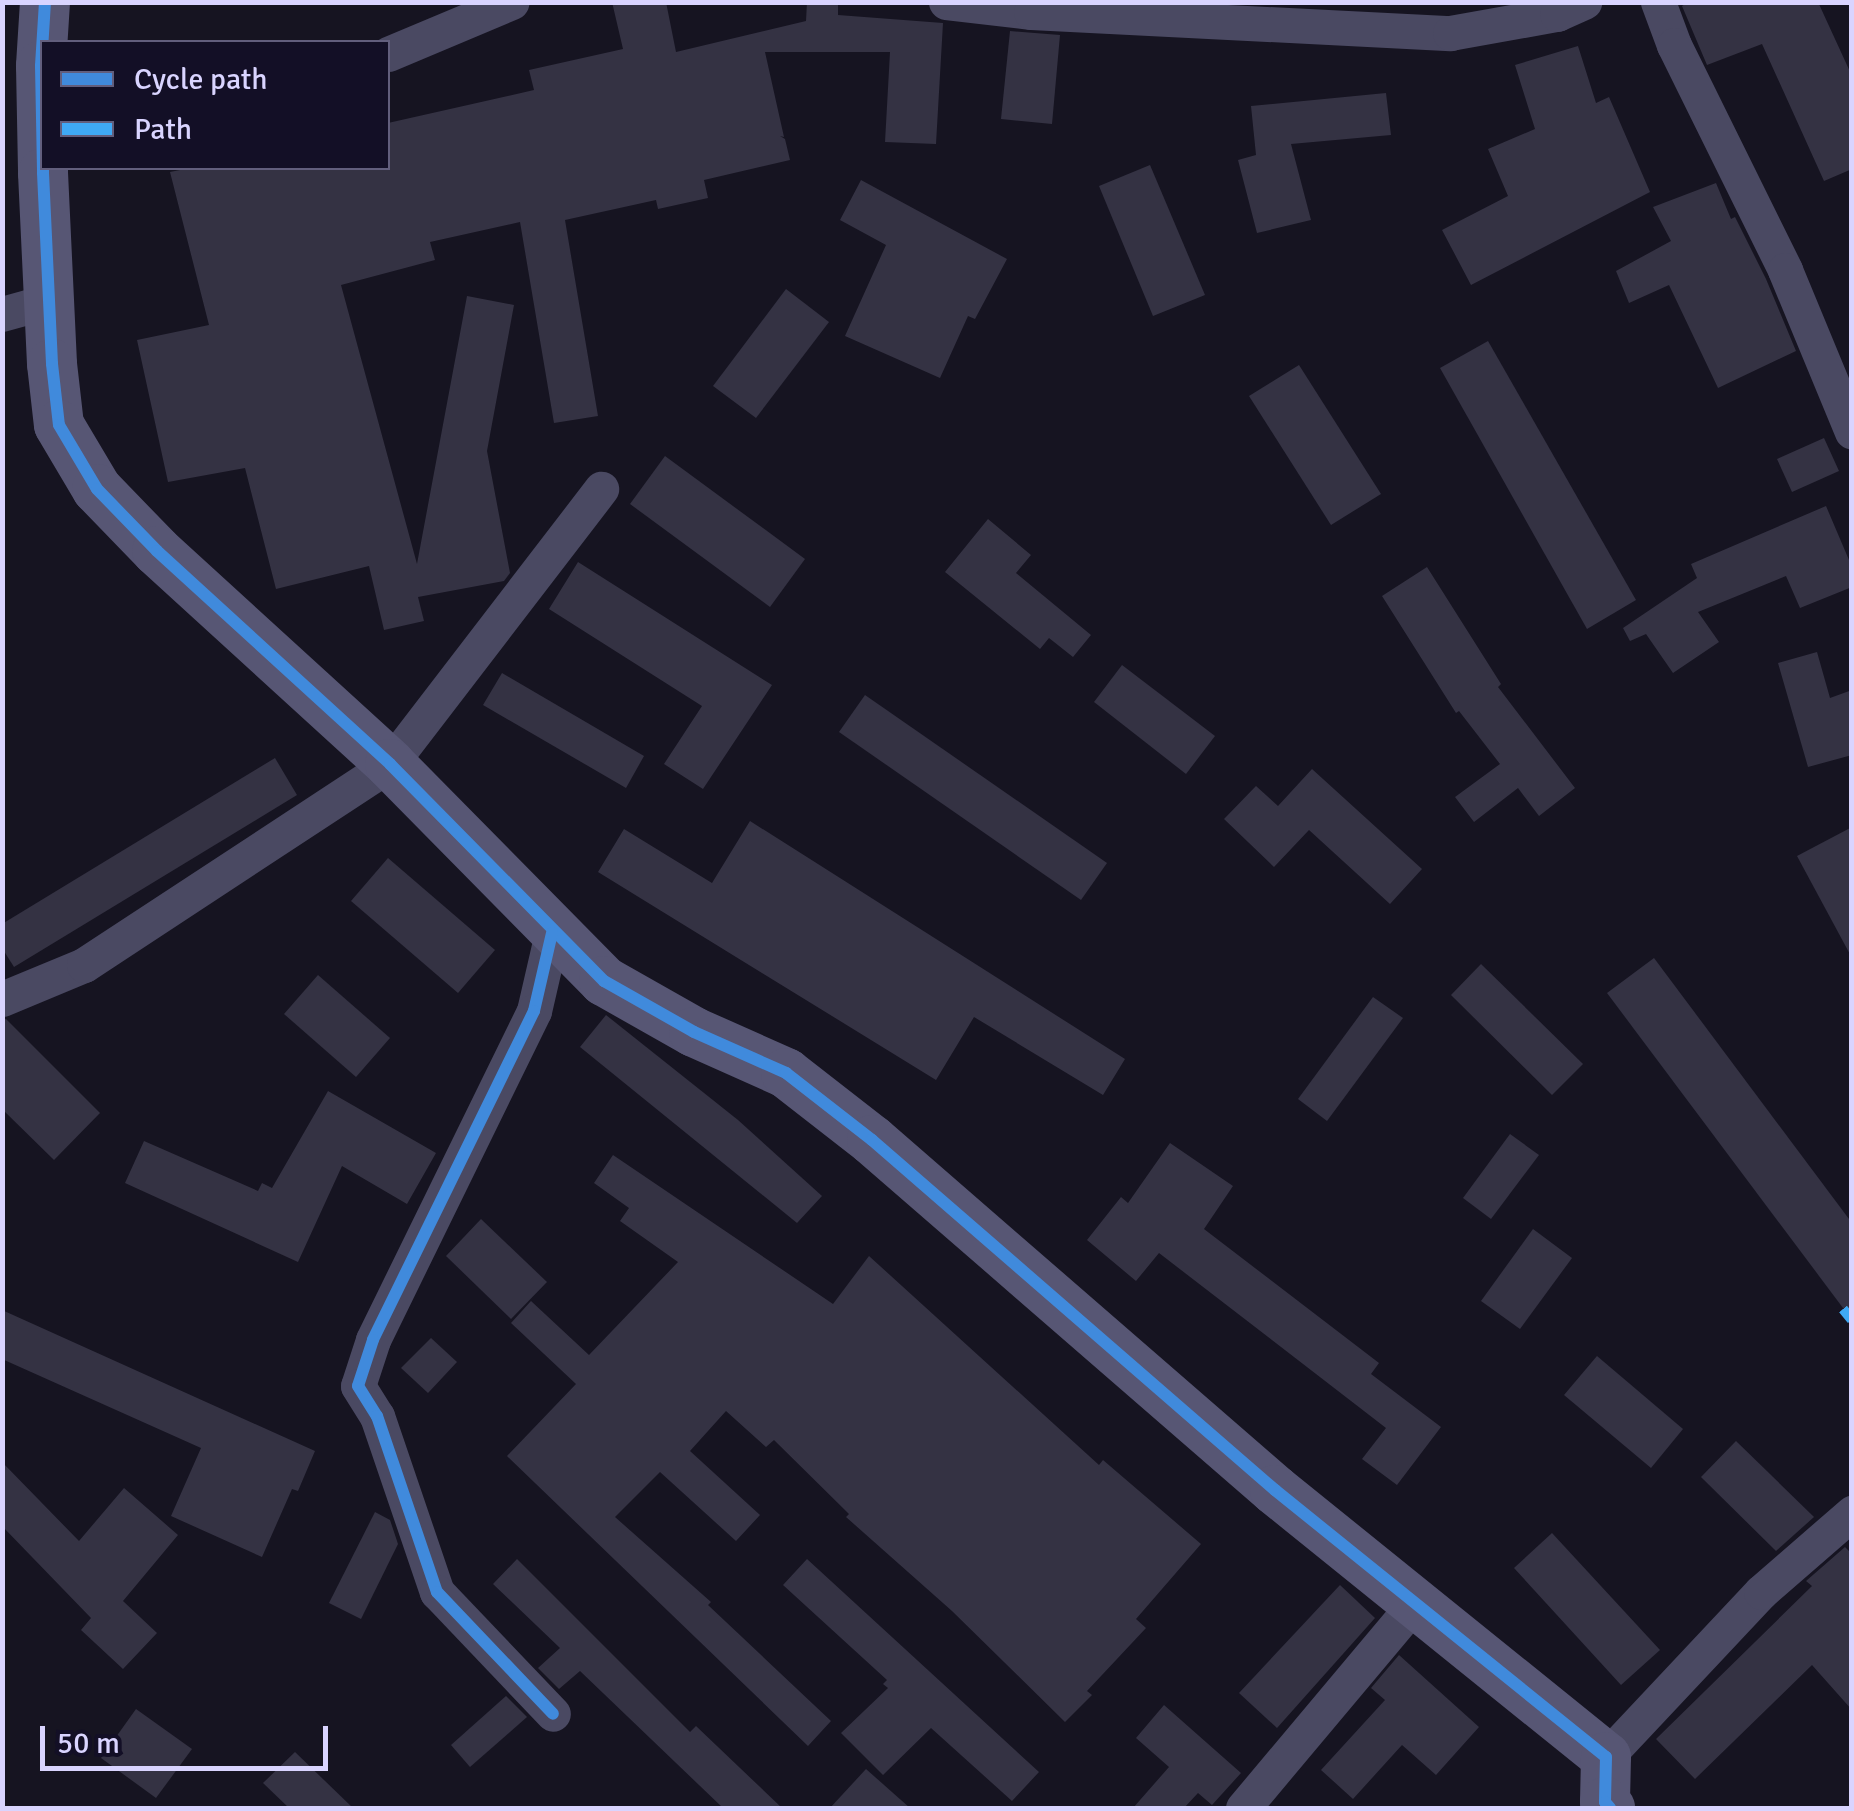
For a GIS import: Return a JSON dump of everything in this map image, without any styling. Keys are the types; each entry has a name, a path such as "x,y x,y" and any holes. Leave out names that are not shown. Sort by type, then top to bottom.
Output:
{"street":[{"path":"43,40 46,2"},
{"path":"390,53 512,2"},
{"path":"946,2 1031,12 1450,33 1557,14 1584,2"},
{"path":"1658,2 1674,45 1785,270 1852,432"},
{"path":"50,170 26,308 60,425 97,489 157,551 390,764 552,933 604,981 694,1032 786,1073 872,1140 1275,1490 1606,1757"},
{"path":"2,1000 84,964 390,764 601,489"},
{"path":"552,933 534,1012 374,1340 358,1386 377,1416 437,1592 554,1714"},
{"path":"1610,1808 1606,1802 1606,1757 1761,1592 1852,1513"},
{"path":"1242,1808 1415,1602"}],"building":[{"path":"612,2 666,2 676,52 806,21 807,2 838,2 838,15 943,23 936,144 885,142 890,52 765,52 784,137 780,136 785,139 790,160 704,180 708,198 658,209 656,200 565,220 598,416 554,423 520,222 430,242 435,260 341,285 417,564 467,296 514,305 487,451 510,573 504,581 418,597 424,621 384,630 369,566 276,589 245,468 168,482 137,340 209,325 170,172 390,170 390,123 534,90 529,70 623,49"},
{"path":"1688,2 1818,2 1852,76 1852,169 1824,181 1762,44 1707,65 1682,6"},
{"path":"1010,31 1060,35 1052,124 1001,119"},
{"path":"1578,46 1596,103 1609,97 1650,192 1471,285 1442,230 1508,196 1488,149 1535,129 1515,65"},
{"path":"1386,93 1391,135 1291,144 1311,220 1257,233 1238,160 1256,155 1251,106"},
{"path":"1150,165 1205,295 1153,316 1099,186"},
{"path":"861,180 1007,259 975,319 968,316 940,378 845,336 886,245 840,220"},
{"path":"1716,183 1731,219 1735,217 1766,279 1796,351 1718,388 1669,285 1629,303 1616,271 1671,241 1653,207"},
{"path":"786,289 829,322 756,418 713,386"},
{"path":"1488,341 1636,600 1587,629 1440,368"},
{"path":"1299,365 1381,494 1331,525 1249,396"},
{"path":"1824,438 1839,471 1792,492 1777,459"},
{"path":"665,456 805,559 770,607 630,504"},
{"path":"1826,506 1852,567 1852,587 1800,608 1786,576 1698,612 1719,642 1673,673 1646,634 1630,641 1623,628 1697,578 1691,564"},
{"path":"988,519 1031,555 1016,573 1091,635 1073,657 1049,638 1040,649 945,572"},
{"path":"578,562 772,685 703,789 664,764 702,706 549,609"},
{"path":"1427,567 1501,684 1498,687 1575,788 1539,816 1518,788 1474,822 1455,797 1500,764 1459,711 1456,713 1382,596"},
{"path":"1817,652 1830,698 1852,690 1852,755 1808,767 1778,663"},
{"path":"1122,665 1215,736 1186,774 1094,702"},
{"path":"502,673 644,756 626,788 483,705"},
{"path":"865,695 1107,863 1081,900 839,732"},
{"path":"275,758 297,795 14,967 2,948 2,924"},
{"path":"1312,769 1422,869 1390,904 1309,830 1274,867 1224,819 1256,786 1278,806"},
{"path":"750,821 1125,1059 1103,1095 974,1017 936,1080 598,872 624,829 712,883"},
{"path":"1852,827 1852,958 1797,856"},
{"path":"388,858 495,950 458,993 351,901"},
{"path":"1654,958 1852,1223 1852,1320 1607,993"},
{"path":"1481,964 1583,1064 1552,1095 1451,995"},
{"path":"318,975 390,1038 356,1077 284,1014"},
{"path":"1373,997 1403,1018 1327,1121 1298,1099"},
{"path":"606,1015 738,1120 822,1196 797,1223 580,1047"},
{"path":"6,1019 100,1113 54,1160 2,1109 2,1020"},
{"path":"328,1091 436,1153 407,1204 342,1166 298,1262 125,1183 144,1141 258,1191 262,1183 272,1188"},
{"path":"1510,1134 1539,1155 1491,1219 1463,1198"},
{"path":"1170,1143 1233,1186 1204,1229 1379,1363 1371,1374 1441,1427 1397,1485 1362,1459 1386,1428 1159,1253 1136,1281 1087,1240 1121,1197 1128,1203"},
{"path":"613,1155 833,1304 869,1256 1099,1465 1103,1460 1201,1544 1136,1619 1146,1628 1087,1691 1092,1695 1065,1722 952,1611 846,1517 849,1514 774,1440 766,1447 726,1411 690,1451 760,1515 736,1541 660,1472 615,1517 711,1602 708,1605 831,1721 808,1746 507,1456 576,1384 511,1323 531,1301 589,1355 678,1262 620,1221 629,1208 594,1183"},
{"path":"481,1219 547,1282 511,1319 446,1256"},
{"path":"1533,1229 1572,1258 1520,1329 1481,1301"},
{"path":"2,1310 315,1451 298,1491 292,1489 262,1557 171,1516 201,1448 2,1359"},
{"path":"431,1338 457,1362 428,1393 401,1368"},
{"path":"1597,1356 1683,1429 1651,1468 1564,1395"},
{"path":"1736,1441 1814,1517 1776,1551 1701,1477"},
{"path":"2,1462 79,1541 124,1488 178,1535 123,1601 157,1633 123,1669 81,1630 91,1618 2,1526"},
{"path":"375,1512 390,1520 398,1544 361,1619 329,1603"},
{"path":"1552,1533 1660,1650 1621,1685 1514,1568"},
{"path":"1845,1547 1852,1554 1852,1710 1812,1665 1695,1779 1656,1739 1812,1586 1806,1581"},
{"path":"517,1559 690,1732 696,1726 782,1808 723,1808 580,1671 559,1689 538,1668 560,1648 493,1584"},
{"path":"807,1559 1039,1772 1012,1801 931,1728 883,1775 841,1733 888,1688 883,1684 887,1680 783,1585"},
{"path":"1340,1585 1375,1618 1277,1728 1239,1693"},
{"path":"1399,1655 1479,1727 1436,1775 1402,1745 1353,1799 1321,1770 1385,1700 1371,1688"},
{"path":"506,1696 527,1717 470,1767 451,1745"},
{"path":"1164,1705 1241,1773 1212,1805 1198,1793 1184,1808 1133,1808 1169,1767 1136,1738"},
{"path":"136,1709 192,1749 156,1798 101,1758"},
{"path":"295,1752 353,1808 289,1808 263,1783"},
{"path":"866,1769 910,1808 830,1808"}],"marked path":[{"path":"1843,1309 1852,1320"}],"cycle path":[{"path":"43,40 45,2"},
{"path":"43,170 52,364 59,425 97,489 157,551 390,764 604,981 694,1032 786,1073 872,1140 1275,1490 1606,1757 1605,1802 1610,1808"},
{"path":"552,933 534,1011 373,1340 358,1386 377,1416 437,1592 553,1714"}]}
